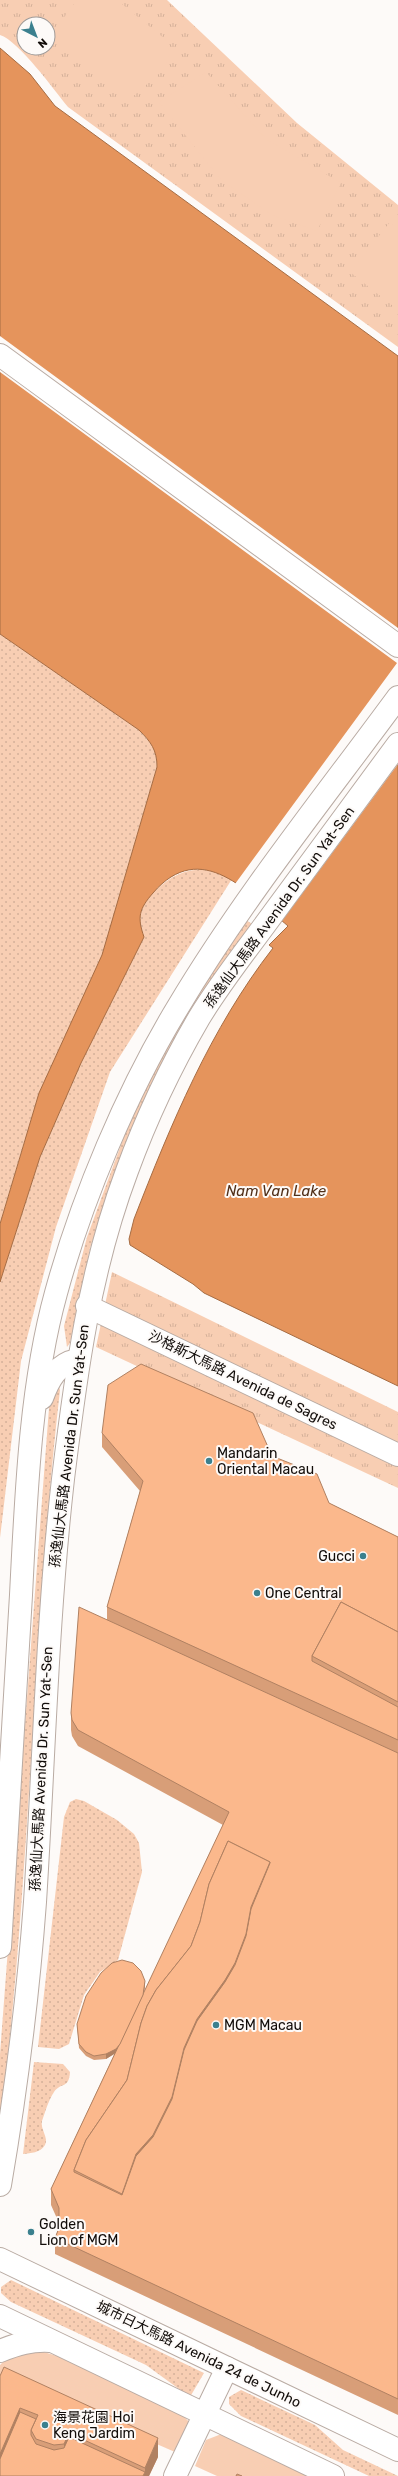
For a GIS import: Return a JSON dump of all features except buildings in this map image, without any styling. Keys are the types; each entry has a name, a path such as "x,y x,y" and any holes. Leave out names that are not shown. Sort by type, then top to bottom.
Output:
{"main road":[{"path":"0,355 398,646"},
{"name":"孫逸仙大馬路 Avenida Dr. Sun Yat-Sen","path":"0,1947 23,1558 34,1424 41,1361 55,1297 72,1240 116,1129 150,1057 177,1008 243,908 398,697"},
{"name":"孫逸仙大馬路 Avenida Dr. Sun Yat-Sen","path":"0,2185 10,2125 28,1988 35,1902 54,1566 77,1360 87,1306 103,1243 127,1170 170,1072 199,1019 230,970 398,744"},
{"name":"沙格斯大馬路 Avenida de Sagres","path":"87,1306 398,1455"},
{"path":"34,1424 48,1383 54,1373 66,1362 77,1360"},
{"name":"城市日大馬路 Avenida 24 de Junho","path":"0,2259 398,2450"},
{"path":"0,2316 333,2476"},
{"path":"0,2351 14,2344 34,2340 53,2342"},
{"path":"175,2476 227,2368"}],"green space":[{"path":"0,0 167,0 297,123 398,205 398,347 68,107 26,56 56,56 56,16 16,16 16,45 0,35"},
{"path":"77,0 117,0 165,39 170,53 164,69 128,101 56,33 56,28"},
{"path":"206,72 266,139 341,183 317,231 272,215 221,180 159,102"},
{"path":"390,222 398,228 398,310 350,272"},
{"path":"0,634 139,730 155,748 157,767 120,894 147,900 165,882 185,872 196,870 208,870 220,873 232,879 110,1072 56,1227 21,1361 0,1538 0,1282 40,1157 81,1063 25,1139 0,1224"},
{"path":"246,920 252,924 123,1152 90,1248 70,1343 67,1347 64,1326 87,1237 132,1115 194,996"},
{"path":"112,1272 398,1412 398,1488 96,1347"},
{"path":"55,1387 59,1387 60,1390 43,1573 19,1941 0,2124 0,2054 50,1395"},
{"path":"76,1799 84,1801 117,1820 134,1834 139,1843 142,1872 118,1960 100,1972 84,1995 69,2044 59,2049 38,2047 64,1817 70,1802"},
{"path":"34,2062 63,2064 70,2072 68,2081 57,2089 52,2095 44,2114 42,2127 46,2139 45,2145 38,2151 23,2154"},
{"path":"11,2280 204,2373 190,2397 146,2365 11,2302 1,2293 1,2287"},
{"path":"34,2349 57,2356 181,2413 189,2422 175,2452 0,2376 0,2365 7,2358"},
{"path":"241,2390 315,2425 343,2450 398,2476 369,2476 241,2416 229,2404 229,2397"},
{"path":"224,2433 311,2476 217,2476 195,2466 206,2440"}],"water":[{"name":"Nam Van Lake","path":"0,48 30,74 55,106 398,356 398,1386 204,1293 193,1284 130,1245 129,1239 134,1219 162,1148 194,1078 230,1011 250,979 273,948 269,945 288,926 241,886 224,876 207,870 189,870 171,877 153,893 142,909 140,924 144,937 81,1063 40,1157 0,1282 0,1224 39,1093 102,955 157,767 157,761 154,751 147,738 139,730 0,634"}],"pier":[{"path":"0,336 398,628 398,764 281,922 235,884 397,663 0,372"}],"place":[{"name":"Mandarin Oriental Macau","path":"209,1461"},
{"name":"Gucci","path":"363,1556"},
{"name":"One Central","path":"257,1593"},
{"name":"MGM Macau","path":"216,2025"},
{"name":"Golden Lion of MGM","path":"31,2232"},
{"name":"海景花園 Hoi Keng Jardim","path":"45,2425"}]}
